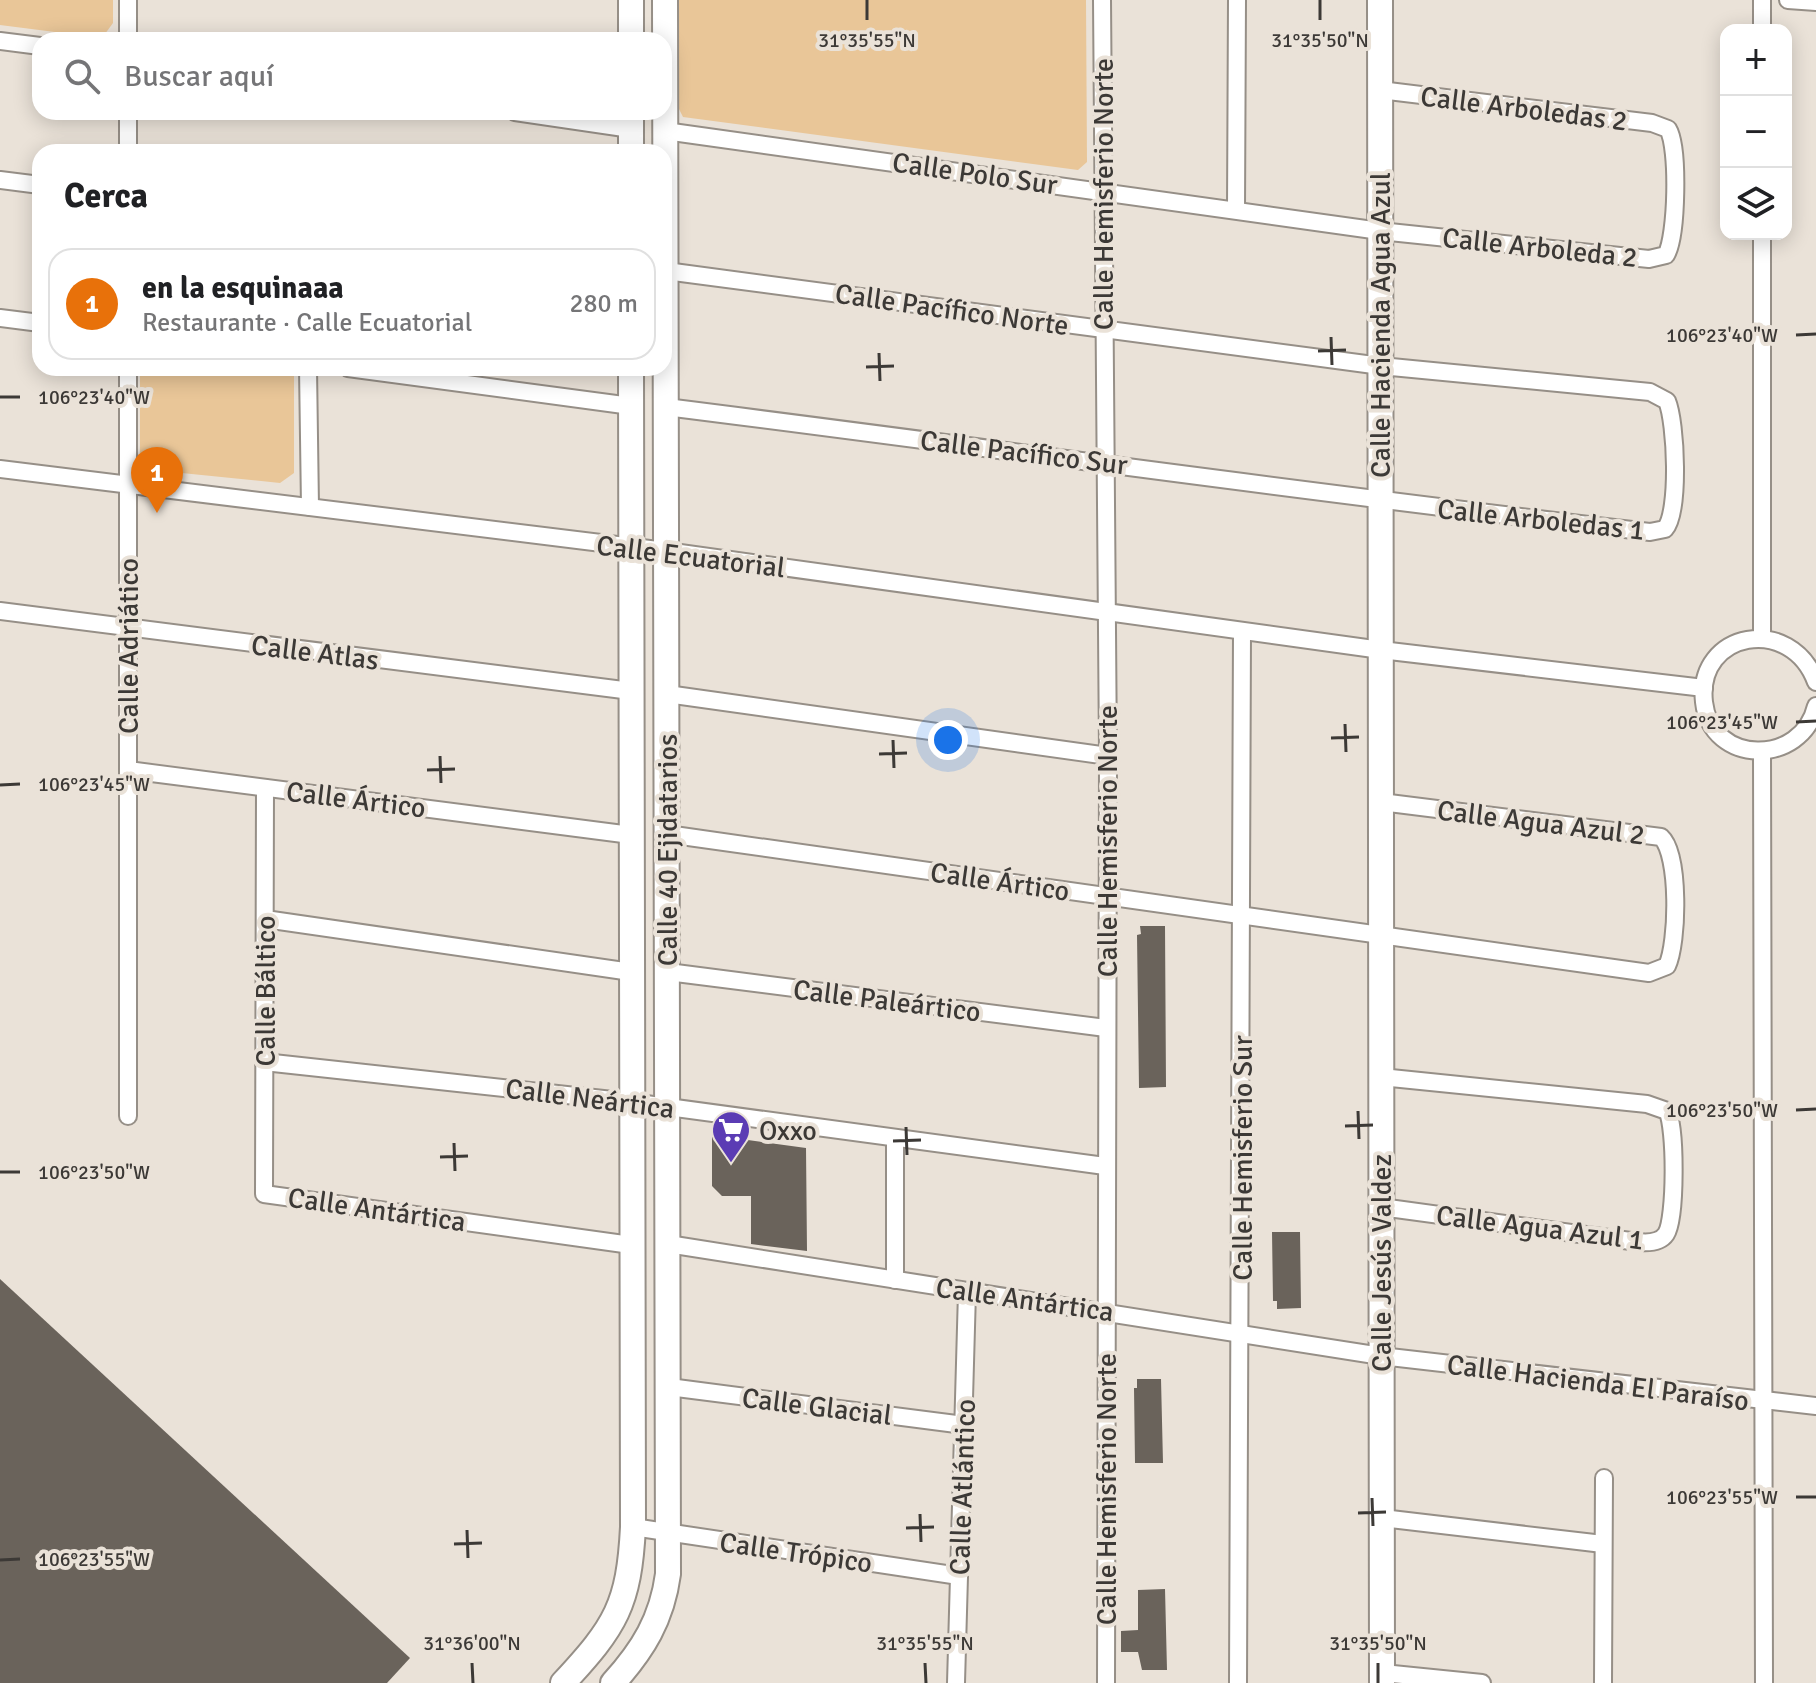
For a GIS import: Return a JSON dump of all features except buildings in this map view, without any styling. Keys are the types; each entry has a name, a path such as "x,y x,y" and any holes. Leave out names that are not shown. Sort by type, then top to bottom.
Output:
{"main road":[{"path":"631,0 631,32"},
{"name":"Calle 40 Ejidatarios","path":"665,0 665,32"},
{"name":"Calle Hacienda Agua Azul","path":"1380,0 1381,650"},
{"name":"Calle 40 Ejidatarios","path":"665,120 665,144"},
{"name":"Calle 40 Ejidatarios","path":"563,1683 592,1650 624,1602 631,1573 631,376"},
{"name":"Calle 40 Ejidatarios","path":"613,1683 647,1642 656,1625 664,1601 669,1533 666,376"},
{"name":"Calle Jesús Valdez","path":"1381,650 1382,1678"}],"street":[{"path":"128,0 128,32"},
{"name":"Calle Hemisferio Norte","path":"1102,0 1108,756 1106,1683"},
{"path":"1236,209 1237,0"},
{"path":"1762,0 1762,24"},
{"path":"1788,0 1816,2"},
{"path":"0,41 32,45"},
{"name":"Calle Arboledas 2","path":"1380,90 1652,123 1668,129"},
{"path":"128,120 128,144"},
{"path":"564,120 631,131"},
{"name":"Calle Arboleda 2","path":"1380,231 1658,258 1669,249 1673,229 1673,145 1668,129"},
{"name":"Calle Polo Sur","path":"665,131 1380,231"},
{"path":"0,180 32,184"},
{"path":"1762,240 1762,638"},
{"name":"Calle Pacífico Norte","path":"672,272 1381,366"},
{"path":"0,318 32,322"},
{"name":"Calle Arboledas 1","path":"1381,366 1650,392 1667,401 1673,420 1672,515 1665,529 1657,531 1381,502"},
{"name":"Calle Adriático","path":"128,376 128,1116"},
{"path":"308,376 310,507"},
{"path":"408,376 631,406"},
{"name":"Calle Pacífico Sur","path":"666,407 1106,462 1381,502"},
{"name":"Calle Ecuatorial","path":"0,469 666,551 1242,632 1704,688"},
{"name":"Calle Atlas","path":"0,611 631,691"},
{"name":"Calle Hemisferio Sur","path":"1238,1683 1244,915 1242,632"},
{"path":"1816,682 1808,664 1796,650 1762,638 1730,647 1717,658 1704,688 1704,705 1718,734 1731,744 1762,753 1794,742 1806,730 1816,706"},
{"path":"667,694 1108,756"},
{"path":"1762,753 1764,1683"},
{"name":"Calle Ártico","path":"128,770 631,835"},
{"name":"Calle Báltico","path":"264,1194 265,788"},
{"name":"Calle Agua Azul 2","path":"1381,802 1661,837 1668,844 1673,862 1673,947 1667,966 1649,973 1381,936"},
{"name":"Calle Ártico","path":"667,834 1381,936"},
{"path":"265,919 631,972"},
{"name":"Calle Paleártico","path":"668,972 1106,1028"},
{"name":"Calle Neártica","path":"264,1062 668,1106 1105,1166"},
{"name":"Calle Agua Azul 1","path":"1381,1077 1647,1104 1667,1111 1673,1130 1671,1222 1664,1237 1658,1241 1638,1242 1381,1207"},
{"path":"895,1139 895,1280"},
{"name":"Calle Antártica","path":"264,1194 631,1245"},
{"name":"Calle Antártica","path":"668,1244 967,1292 1106,1310 1381,1356"},
{"name":"Calle Atlántico","path":"956,1683 967,1292"},
{"name":"Calle Hacienda El Paraíso","path":"1381,1356 1764,1403 1816,1406"},
{"name":"Calle Glacial","path":"669,1387 964,1425"},
{"path":"1603,1683 1604,1478"},
{"path":"1382,1518 1603,1544"},
{"name":"Calle Trópico","path":"633,1527 959,1576"},
{"path":"1382,1678 1482,1683"}],"shaded area":[{"path":"0,0 113,0 113,23 106,32 55,32 0,25"},
{"path":"678,0 1086,0 1087,162 1078,170 683,117 678,107"},
{"path":"140,376 294,376 294,473 280,483 152,470 140,460"}],"place":[{"name":"en la esquinaaa","path":"157,513"},
{"name":"Oxxo","path":"731,1164"}]}
